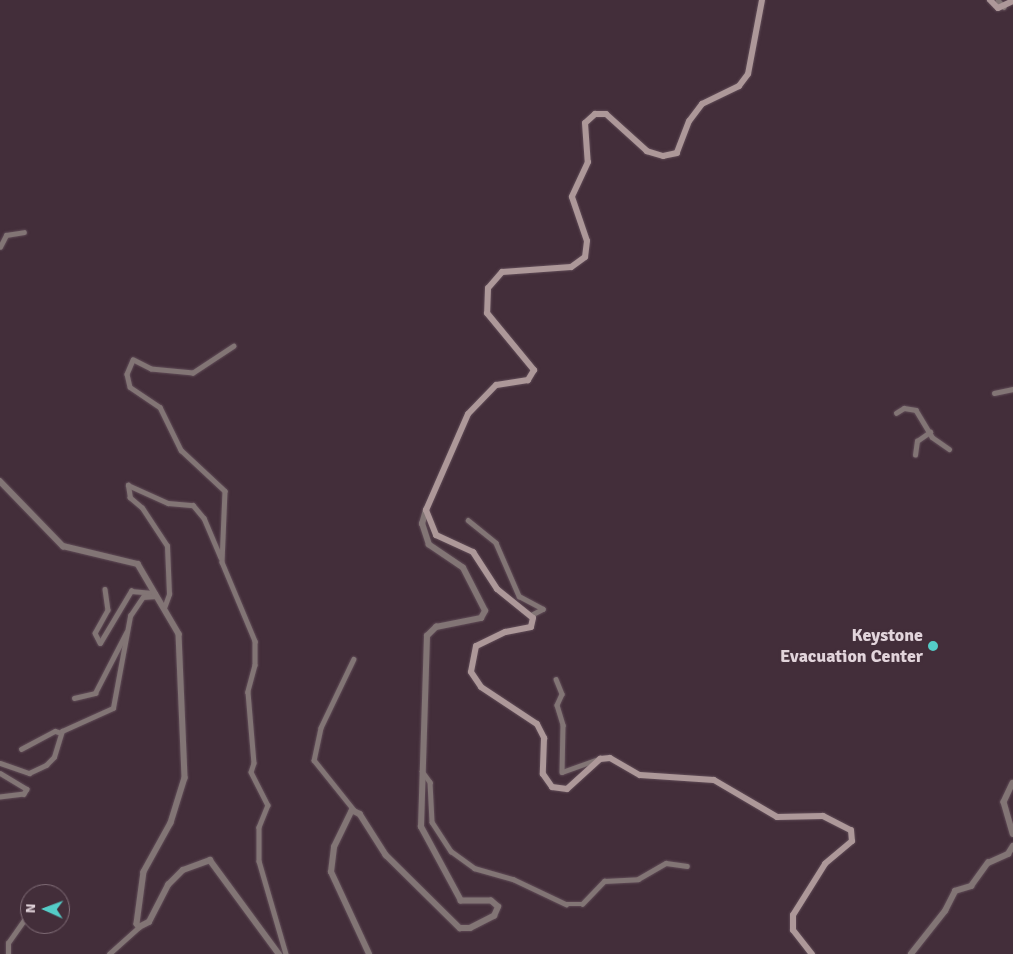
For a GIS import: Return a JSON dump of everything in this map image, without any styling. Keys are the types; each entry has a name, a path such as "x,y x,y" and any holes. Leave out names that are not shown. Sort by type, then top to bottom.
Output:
{"main road":[{"path":"762,0 748,74 739,86 702,104 687,125 677,153 663,156 647,151 606,114 594,114 585,123 589,160 572,197 587,241 584,257 571,267 502,272 488,288 487,313 534,370 528,380 496,385 468,414 426,510 439,538 473,552 497,589 531,615 531,627 509,630 476,646 470,659 474,680 537,724 544,738 543,774 552,787 570,788 603,758 617,760 640,776 714,780 777,817 823,816 851,830 852,841 825,864 793,915 793,930 812,954"},
{"path":"990,0 994,6 1004,6 1013,0"}],"street":[{"path":"998,0 1004,6"},
{"path":"0,247 6,235 24,232"},
{"path":"222,562 227,525 224,488 181,450 160,407 130,387 127,374 133,360 151,368 193,374 234,346"},
{"path":"994,393 1013,389"},
{"path":"896,413 912,408 930,432 949,449"},
{"path":"915,455 918,442 930,432"},
{"path":"0,481 57,542 134,561 144,570 183,647 181,740 185,778 171,824 144,872 136,918 139,927"},
{"path":"164,608 169,594 168,551 145,511 130,498 128,485 168,503 193,505 204,518 253,629 256,657 248,692 254,763 251,772 268,804 258,833 259,861 286,954"},
{"path":"354,659 321,728 314,760 354,810 386,855 456,925 470,928 494,916 496,903 461,901 424,836 419,815 427,636 436,627 482,618 485,611 463,568 429,545 422,524 426,510"},
{"path":"468,520 492,537 519,596 542,609 531,615"},
{"path":"105,589 108,610 95,633 100,644 131,591 156,594"},
{"path":"21,749 32,747 48,733 62,733 113,708 127,632 137,603 146,595 156,594"},
{"path":"74,698 95,693 127,632"},
{"path":"556,680 562,694 557,705 564,730 562,772 603,758"},
{"path":"0,763 30,773 46,765 54,757 62,733"},
{"path":"421,770 430,782 432,822 451,851 474,868 513,879 566,904 582,904 604,881 638,879 666,863 687,866"},
{"path":"0,773 27,789 24,794 0,797"},
{"path":"1013,783 1004,802 1013,834"},
{"path":"354,810 347,814 334,847 331,872 369,954"},
{"path":"911,954 946,911 955,890 971,886 988,863 1008,854 1013,846"},
{"path":"109,954 153,917 168,885 183,870 210,860 279,954"},
{"path":"8,954 8,943 20,926"}],"place":[{"name":"Keystone Evacuation Center","path":"933,646"}]}
